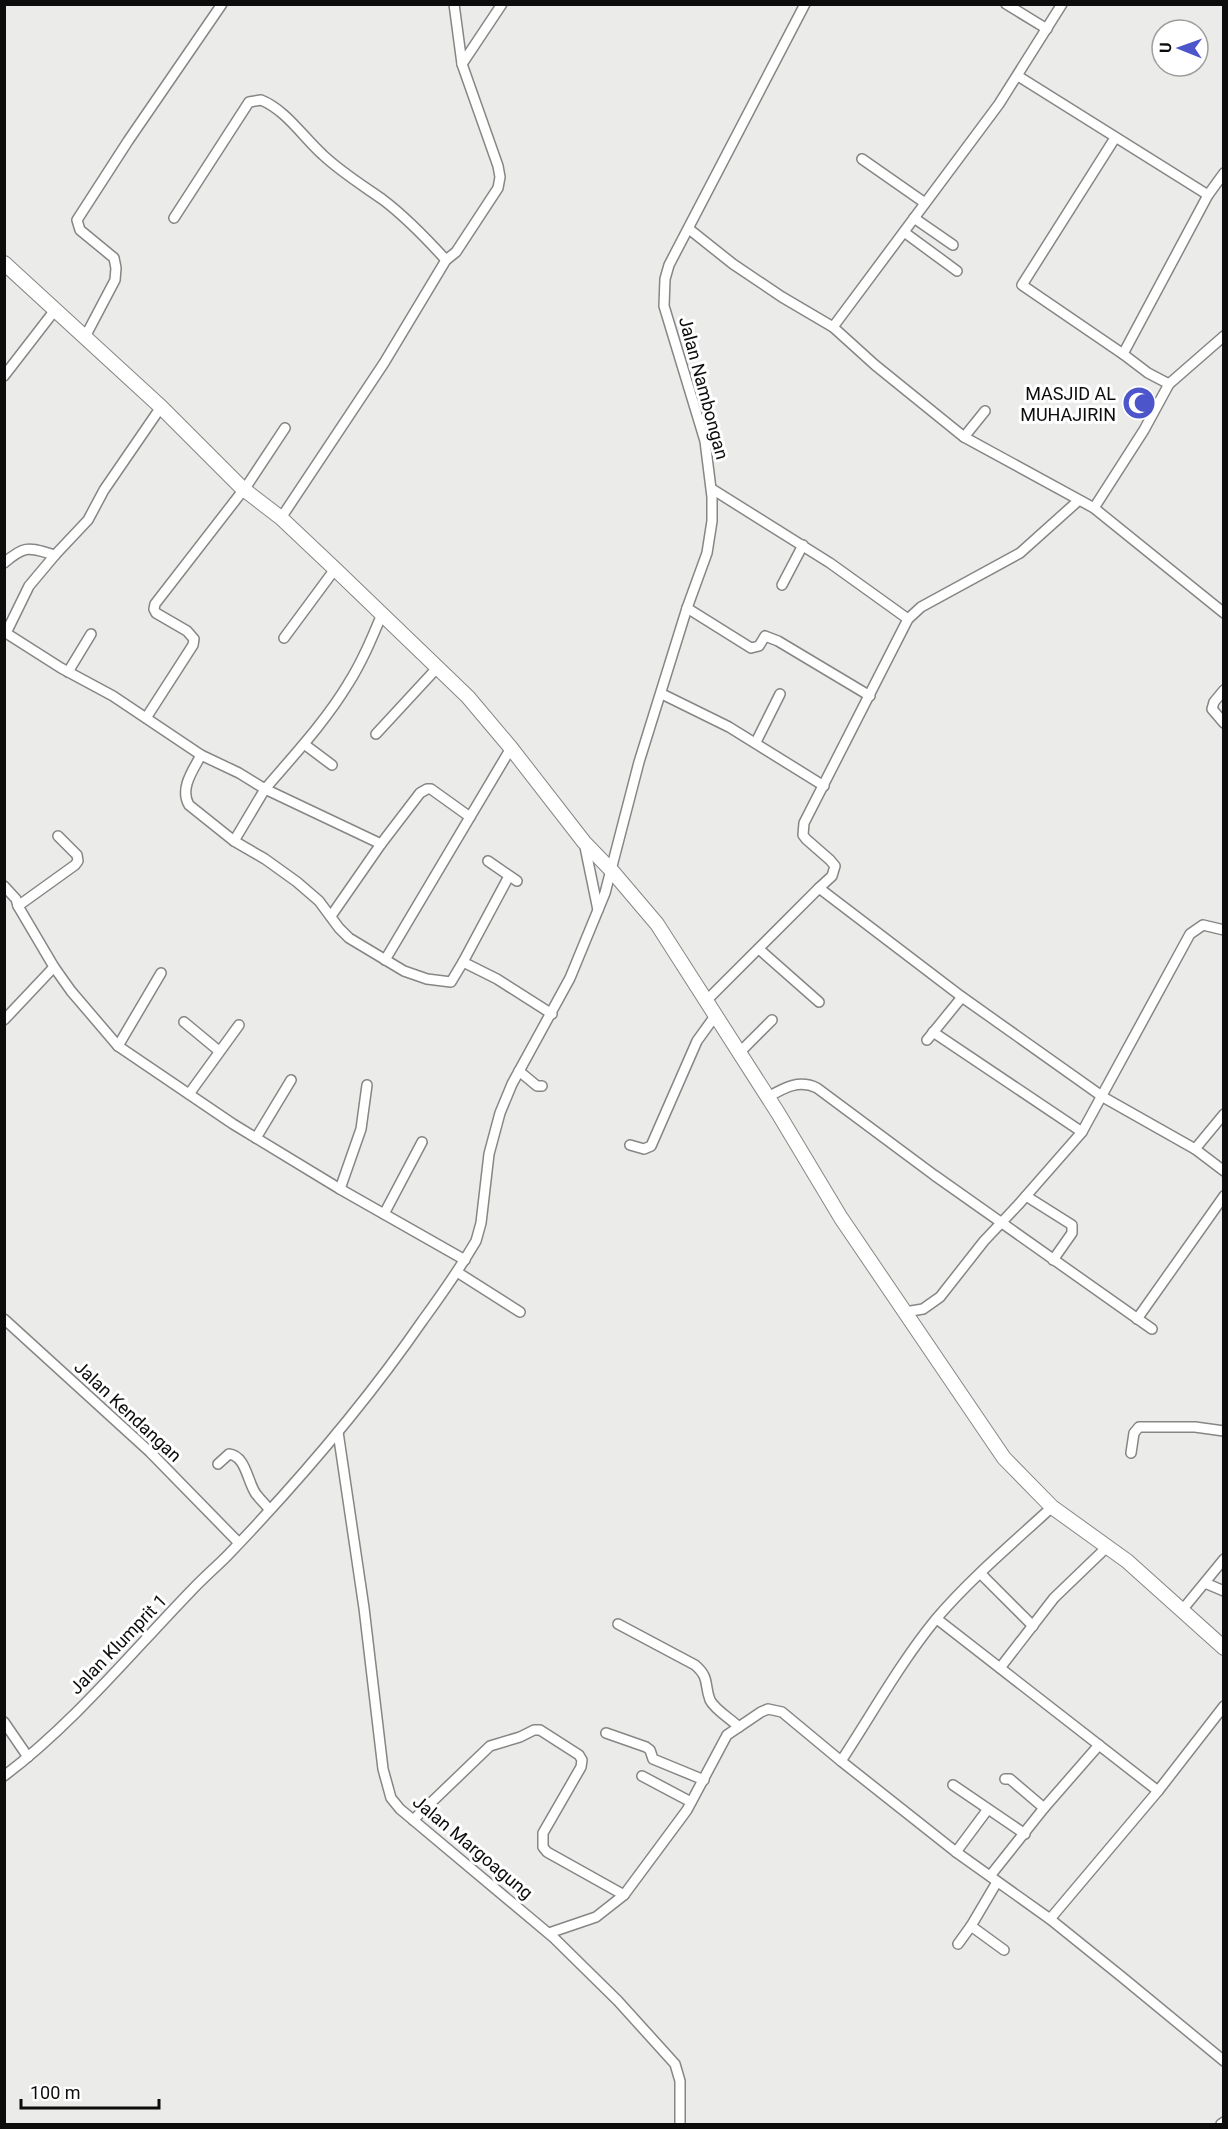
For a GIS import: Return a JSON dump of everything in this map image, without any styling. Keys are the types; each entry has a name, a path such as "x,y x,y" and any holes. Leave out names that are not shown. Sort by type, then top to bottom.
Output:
{"street":[{"path":"85,337 115,280 116,268 114,258 80,230 77,220 222,4"},
{"path":"281,518 378,373 446,260 456,252 498,188 500,177 498,166 462,64 454,4"},
{"path":"462,64 502,4"},
{"name":"Jalan Nambongan","path":"465,1260 476,1241 481,1223 493,1136 500,1113 519,1071 570,978 598,910 612,871 639,762 710,541 712,489 705,441 664,306 665,279 669,265 805,4"},
{"path":"1006,4 1047,29"},
{"path":"833,327 999,104 1062,4"},
{"path":"1018,76 1208,195"},
{"path":"174,218 249,102 261,100 287,118 322,155 360,186 399,213 446,260"},
{"path":"1115,138 1022,285 1149,373 1169,384"},
{"path":"862,159 925,203"},
{"path":"1123,354 1208,195 1224,173"},
{"path":"914,218 953,245"},
{"path":"689,229 733,264 782,297 833,327 884,373 964,437 1094,508 1224,613"},
{"path":"904,232 957,271"},
{"path":"4,263 161,407 243,488 281,518 335,568 468,697 584,842 657,924 768,1097 841,1218 910,1314 1004,1458 1053,1507 1108,1546 1183,1609 1224,1648"},
{"path":"4,376 55,310"},
{"path":"1094,508 1144,430 1169,384 1224,336"},
{"path":"161,407 104,490 88,520 29,586 7,620 6,633 68,672 113,696 201,755 381,844"},
{"path":"964,437 985,411"},
{"path":"146,718 194,639 187,632 156,613 155,604 243,488 285,428"},
{"path":"712,489 803,545 908,619"},
{"path":"706,1001 832,876 835,866 806,838 803,829 908,619 921,607 1020,554 1078,501"},
{"path":"782,585 803,545"},
{"path":"4,562 19,550 24,549 55,555"},
{"path":"284,638 335,568"},
{"path":"687,608 751,648 757,648 765,636 778,642 870,696"},
{"path":"234,841 266,789 304,744 348,684 369,645 382,614"},
{"path":"68,672 91,634"},
{"path":"376,734 437,668"},
{"path":"1224,690 1214,702 1212,709 1224,723"},
{"path":"662,694 756,742 824,786"},
{"path":"756,742 780,694"},
{"path":"304,744 332,765"},
{"path":"385,960 511,748"},
{"path":"201,755 189,777 186,790 186,800 193,810 234,841 265,859 297,882 319,901 344,934 404,971 450,982 513,879 488,861"},
{"path":"331,916 381,844 420,794 427,789 431,789 470,817"},
{"path":"18,906 75,866 78,861 77,855 58,836"},
{"path":"584,842 598,910"},
{"path":"4,886 16,899 54,967 71,991 118,1046 256,1138 465,1260"},
{"path":"819,888 962,997 1103,1097 1195,1149 1224,1171"},
{"path":"910,1314 928,1306 940,1297 984,1241 1082,1132 1190,934 1203,925 1224,930"},
{"path":"759,949 819,1002"},
{"path":"463,962 507,984 552,1014"},
{"path":"4,1020 54,967"},
{"path":"118,1046 161,973"},
{"path":"927,1040 962,997"},
{"path":"630,1144 644,1149 651,1146 697,1041 715,1016"},
{"path":"739,1053 772,1020"},
{"path":"184,1022 219,1051"},
{"path":"189,1094 238,1025"},
{"path":"933,1032 1082,1132"},
{"path":"519,1071 537,1086 543,1086"},
{"path":"256,1138 291,1080"},
{"path":"340,1189 361,1129 367,1084"},
{"path":"768,1097 794,1084 807,1084 817,1088 1001,1224 1152,1329"},
{"path":"1195,1149 1224,1114"},
{"path":"384,1214 422,1142"},
{"path":"1026,1196 1071,1225 1072,1233 1053,1260"},
{"path":"1137,1319 1224,1196"},
{"name":"Jalan Klumprit 1","path":"4,1776 28,1757 93,1694 315,1461 390,1368 465,1260"},
{"path":"457,1272 520,1312"},
{"name":"Jalan Kendangan","path":"4,1319 150,1452 239,1543"},
{"path":"1131,1453 1134,1434 1139,1427 1195,1427 1224,1431"},
{"name":"Jalan Margoagung","path":"338,1432 364,1608 383,1769 393,1801 549,1933 618,2001 675,2064 680,2081 680,2124"},
{"path":"218,1464 229,1454 235,1455 255,1493 269,1509"},
{"path":"841,1761 918,1643 937,1619 981,1574 1053,1507"},
{"path":"1000,1668 1054,1598 1108,1546"},
{"path":"1183,1609 1224,1559"},
{"path":"981,1574 1033,1626"},
{"path":"1204,1583 1224,1591"},
{"path":"937,1619 1158,1791"},
{"path":"618,1624 695,1665 707,1679 711,1702 739,1727"},
{"path":"1050,1919 1158,1791 1224,1706"},
{"path":"549,1933 596,1917 624,1895 691,1802 723,1741 739,1727 768,1709 783,1712 956,1852 1050,1919 1224,2061"},
{"path":"4,1722 28,1757"},
{"path":"413,1820 490,1746 534,1730 540,1730 579,1755 582,1760 581,1767 543,1833 543,1847 547,1852 624,1895"},
{"path":"606,1733 649,1748 653,1759 704,1780"},
{"path":"958,1944 971,1926 994,1879 1024,1834 1099,1745"},
{"path":"642,1776 691,1802"},
{"path":"1005,1779 1010,1779 1044,1808"},
{"path":"953,1785 1024,1834"},
{"path":"956,1852 988,1809"},
{"path":"971,1926 1004,1950"}],"place":[{"name":"MASJID AL MUHAJIRIN","path":"1139,403"}]}
